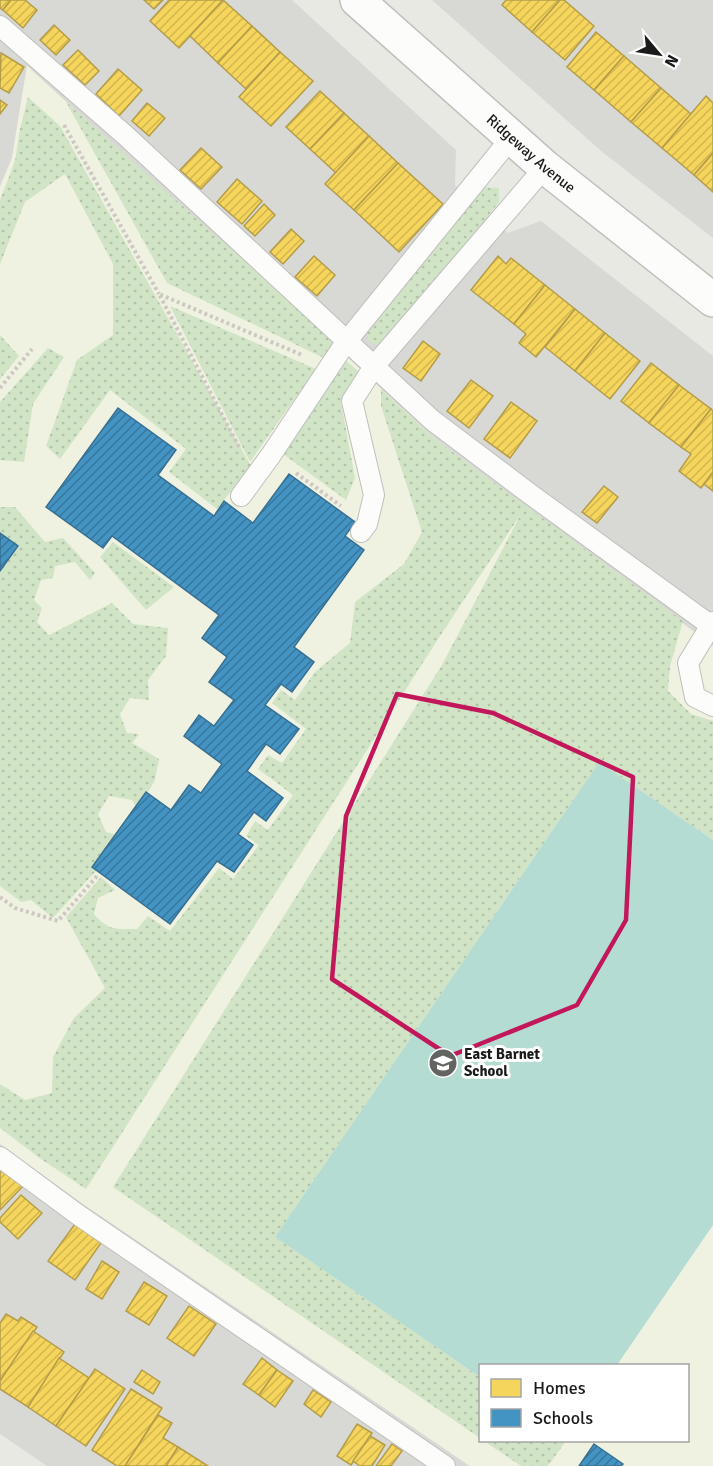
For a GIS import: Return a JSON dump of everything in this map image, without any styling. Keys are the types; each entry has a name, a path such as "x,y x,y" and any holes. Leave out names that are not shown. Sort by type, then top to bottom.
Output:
{"street":[{"name":"Ridgeway Avenue","path":"357,0 545,167 713,300"}],"lane":[{"path":"0,26 124,135 346,342 375,365 441,426 712,625 688,663 695,697 713,706"},
{"path":"241,496 346,342 511,138"},
{"path":"364,528 374,495 352,401 375,365 545,167"},
{"path":"0,1157 77,1214 445,1466"}],"path":[{"path":"62,121 159,294 255,477"},
{"path":"159,294 329,367"},
{"path":"0,388 32,349"},
{"path":"271,455 364,528"},
{"path":"0,897 15,908 58,921 97,876"}],"highlighted area":[{"path":"397,694 493,713 633,777 626,920 577,1005 450,1056 332,979 346,816"}],"shaded area":[{"path":"0,0 292,0 456,150 455,185 508,233 541,221 713,356 713,646 436,440 27,66 12,158 0,187"},
{"path":"432,0 713,0 713,238 601,151"},
{"path":"27,66 436,440 713,646 713,1466 470,1466 83,1204 0,1144 0,187 12,158"},
{"path":"599,762 713,840 713,1225 618,1364 479,1364 479,1376 275,1237"},
{"path":"0,1144 83,1204 470,1466 47,1466 0,1434"}],"green space":[{"path":"28,97 60,126 251,466 217,509 169,472 186,449 110,390 60,459 46,446 77,360 113,335 113,264 65,174 25,202 0,264 0,200 15,161"},
{"path":"66,102 336,343 326,359 167,283"},
{"path":"478,187 499,188 499,202 381,347 368,341 368,326"},
{"path":"170,306 316,369 250,462"},
{"path":"0,335 19,356 0,379"},
{"path":"48,348 64,357 33,404 24,462 0,460 0,402"},
{"path":"345,360 358,371 341,402 355,478 346,500 279,451"},
{"path":"381,389 436,440 683,621 670,666 668,691 691,714 713,721 713,840 599,762 275,1237 479,1376 479,1437 113,1187 442,665 521,514 440,636 86,1189 0,1128 0,1084 25,1100 52,1093 53,1057 74,1018 105,988 66,917 101,877 115,890 98,898 94,914 104,924 118,929 137,929 148,916 170,931 219,868 233,879 259,845 246,836 255,821 268,830 293,795 258,769 268,755 282,763 306,729 272,703 281,690 295,700 315,672 350,643 355,602 404,564 422,532 381,406"},
{"path":"0,507 15,507 45,542 63,538 95,573 90,580 75,562 55,566 53,578 41,580 34,600 42,608 37,622 49,635 112,603 133,624 168,628 166,656 148,680 149,700 130,698 120,714 127,733 139,734 132,743 159,759 155,780 138,810 132,800 109,796 98,814 106,832 126,838 53,918 31,900 21,902 0,886"},
{"path":"113,542 174,587 146,610 100,557"},
{"path":"485,1442 565,1442 548,1466 521,1466"}],"building: Homes":[{"path":"0,0 11,0 3,10 0,8"},
{"path":"11,0 25,0 37,10 23,28 3,10"},
{"path":"144,0 163,0 154,9"},
{"path":"169,0 223,0 179,48 150,21"},
{"path":"223,0 252,26 218,63 190,36"},
{"path":"506,0 560,0 532,32 502,5"},
{"path":"560,0 564,0 594,26 565,60 532,32"},
{"path":"54,25 70,40 56,55 40,40"},
{"path":"252,26 280,52 246,89 218,63"},
{"path":"596,32 624,56 594,90 567,67"},
{"path":"78,50 99,71 85,85 63,65"},
{"path":"280,52 313,81 271,126 239,97"},
{"path":"1,53 24,67 9,93 0,88"},
{"path":"624,56 661,88 631,122 594,90"},
{"path":"118,69 142,90 119,116 96,94"},
{"path":"661,88 691,114 662,148 631,122"},
{"path":"320,91 344,113 310,149 286,127"},
{"path":"706,96 713,103 713,153 694,175 662,148"},
{"path":"0,100 7,105 0,114"},
{"path":"147,103 165,118 149,136 132,121"},
{"path":"344,113 369,136 336,173 310,149"},
{"path":"369,136 398,163 354,210 325,184"},
{"path":"201,148 222,167 201,189 180,170"},
{"path":"713,153 713,192 694,175"},
{"path":"398,163 443,204 399,252 354,210"},
{"path":"237,179 262,201 242,224 217,202"},
{"path":"264,204 275,215 255,236 244,226"},
{"path":"291,229 304,241 283,264 270,252"},
{"path":"314,256 335,275 317,296 295,277"},
{"path":"498,256 506,264 511,258 545,285 514,324 471,290"},
{"path":"545,285 575,309 536,357 519,343 526,334 514,324"},
{"path":"575,309 605,333 575,371 545,347"},
{"path":"605,333 640,361 610,399 575,371"},
{"path":"423,341 440,354 421,381 403,368"},
{"path":"651,363 679,385 649,423 621,401"},
{"path":"471,380 493,396 469,428 447,411"},
{"path":"679,385 711,409 681,447 649,423"},
{"path":"511,402 537,421 510,458 484,439"},
{"path":"711,409 713,411 713,472 701,488 679,471 691,454 681,447"},
{"path":"713,472 713,491 704,484"},
{"path":"604,486 618,497 597,523 582,512"},
{"path":"5,1168 23,1186 0,1210 0,1173"},
{"path":"21,1195 42,1213 18,1239 0,1222 0,1218"},
{"path":"75,1224 101,1243 75,1280 48,1261"},
{"path":"102,1261 119,1272 102,1299 86,1289"},
{"path":"144,1282 167,1296 149,1325 126,1311"},
{"path":"189,1306 216,1324 194,1356 167,1338"},
{"path":"6,1314 18,1321 21,1317 37,1327 0,1381 0,1323"},
{"path":"33,1331 64,1352 28,1407 0,1389 0,1381"},
{"path":"59,1358 89,1378 56,1426 28,1407"},
{"path":"262,1358 277,1370 259,1395 243,1384"},
{"path":"95,1369 125,1389 86,1446 56,1426"},
{"path":"142,1370 160,1382 153,1394 134,1382"},
{"path":"277,1370 293,1381 275,1407 259,1395"},
{"path":"131,1389 162,1408 125,1466 117,1466 92,1450"},
{"path":"313,1390 331,1402 321,1417 304,1404"},
{"path":"158,1415 172,1423 163,1438 178,1447 166,1466 125,1466"},
{"path":"357,1424 372,1433 351,1465 337,1456"},
{"path":"370,1436 385,1445 372,1466 360,1466 353,1461"},
{"path":"392,1444 402,1451 391,1466 376,1466"},
{"path":"178,1447 208,1466 166,1466"}],"building: Schools":[{"path":"118,408 176,450 158,475 214,516 224,501 253,523 289,474 355,522 345,536 364,550 294,647 314,662 292,692 281,684 265,705 299,729 280,754 266,744 247,771 283,798 266,821 254,812 238,834 253,845 234,872 217,861 170,924 92,867 146,792 171,810 189,785 201,793 222,764 184,736 199,715 214,726 234,700 209,682 227,657 202,638 219,615 112,536 103,548 46,507"},
{"path":"0,533 18,546 0,571"},
{"path":"594,1444 623,1464 621,1466 579,1466"}],"place":[{"name":"East Barnet School","path":"443,1063"}]}
